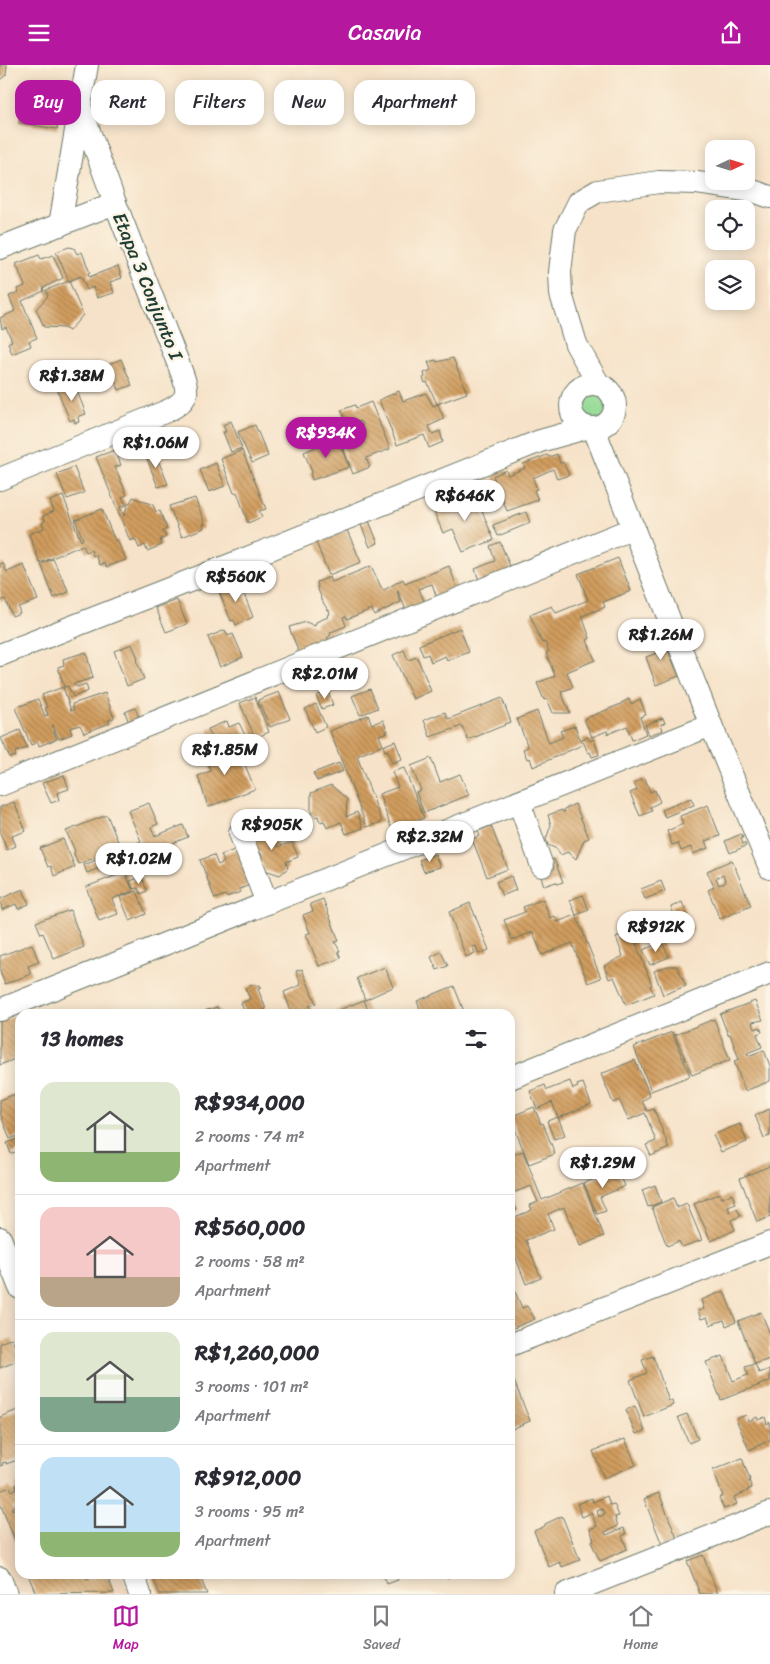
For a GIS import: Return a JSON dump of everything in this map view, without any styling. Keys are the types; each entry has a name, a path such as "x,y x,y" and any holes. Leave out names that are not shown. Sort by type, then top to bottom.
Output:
{"street":[{"path":"88,65 81,109 115,203"},
{"path":"60,225 78,125"},
{"path":"599,385 576,344 561,294 560,272 565,230 579,202 598,191 659,182 697,183 753,191 770,197"},
{"name":"Etapa 3 Conjunto I","path":"0,249 115,203 187,386 187,393 179,405 167,411 0,479"},
{"path":"576,344 573,417 578,424 590,428 634,529 770,868"},
{"path":"0,655 540,441 603,426 610,421 614,413 615,405 612,396 607,389 599,385 591,384 582,387 540,441"},
{"path":"0,785 634,529"},
{"path":"0,1010 712,725"},
{"path":"519,802 542,866"},
{"path":"240,833 267,903"},
{"path":"515,1075 770,973"},
{"path":"0,1238 15,1270"},
{"path":"515,1343 770,1243"},
{"path":"566,1594 770,1513"},
{"path":"0,1578 6,1594"},
{"path":"134,1579 140,1594"}],"shaded area":[{"path":"0,1268 15,1306 15,1579 124,1579 130,1594 17,1594 0,1553"}],"green space":[{"path":"593,387 605,392 610,404 605,416 593,421 581,416 576,404 581,392"}],"building":[{"path":"0,65 7,65 6,75 0,80"},
{"path":"32,125 58,125 57,129"},
{"path":"69,247 74,248 77,254 82,252 90,273 88,273 89,277 118,266 122,278 110,282 114,293 97,298 93,287 87,290 81,276 69,281 56,252"},
{"path":"39,255 41,259 53,255 63,278 43,288 44,291 22,301 37,338 29,341 31,346 12,354 8,343 12,341 6,327 2,329 0,318 15,311 9,296 19,292 17,289 25,286 16,264"},
{"path":"69,281 83,315 69,331 64,328 44,327 36,309 48,296 46,290"},
{"path":"453,358 467,393 437,404 427,382 425,383 424,373 431,370 428,362"},
{"path":"121,359 132,385 119,390 109,364"},
{"path":"74,383 86,414 79,416 79,422 75,423 74,419 70,421 57,389"},
{"path":"399,391 403,401 426,393 433,406 438,404 444,419 429,426 432,434 440,431 443,442 429,448 424,435 397,445 379,400"},
{"path":"371,402 390,449 366,458 370,467 353,474 338,435 363,425 361,421 355,423 354,418 346,421 341,410 355,405 356,408"},
{"path":"231,421 242,448 231,452 223,432 226,432 223,425"},
{"path":"255,425 268,456 252,463 238,432"},
{"path":"337,438 349,467 312,480 310,473 312,472 304,452"},
{"path":"115,450 121,465 115,467 127,495 122,497 126,505 120,507 124,516 128,503 130,503 133,497 153,505 156,512 160,511 167,529 163,531 166,537 160,540 162,545 147,551 145,545 139,548 135,539 130,541 96,457"},
{"path":"154,450 168,484 158,487 145,454"},
{"path":"242,450 266,509 259,511 262,517 248,523 237,492 234,493 221,459"},
{"path":"557,454 560,463 563,462 569,475 557,479 553,469 533,478 537,489 534,490 538,500 507,511 493,476 506,470 508,475 525,468 523,464 547,455 549,457"},
{"path":"216,463 225,486 209,492 200,470"},
{"path":"74,467 84,493 67,499 57,474"},
{"path":"467,492 475,494 494,540 463,552 453,529 443,533 435,514 436,508 457,503 462,495"},
{"path":"63,496 81,541 83,539 75,520 102,509 115,541 117,540 126,560 106,567 105,563 100,565 96,555 93,556 91,550 86,552 83,545 40,563 29,534 44,528 42,523 45,521 43,516 54,511 50,501"},
{"path":"195,498 205,524 203,524 204,528 182,537 169,506"},
{"path":"526,512 530,523 498,536 493,525"},
{"path":"369,521 378,543 370,547 361,525"},
{"path":"347,530 361,562 329,575 316,542"},
{"path":"500,542 512,571 480,583 475,569 495,561 490,546"},
{"path":"618,558 631,591 603,602 605,607 582,616 590,638 587,640 595,660 567,672 573,687 561,692 570,713 553,713 547,699 544,700 537,683 555,676 546,653 549,651 545,642 542,643 530,615 552,606 556,613 588,600 578,574"},
{"path":"53,559 69,592 54,598 41,564"},
{"path":"3,563 7,572 24,565 38,600 18,607 20,613 12,616 5,599 0,601 0,564"},
{"path":"371,566 384,590 403,579 405,584 449,566 458,590 437,598 432,584 426,586 419,589 425,603 406,610 398,591 401,602 374,615 372,609 347,619 346,616 343,617 346,626 331,632 327,638 330,643 301,658 289,627 306,622 315,626 316,622 328,617 327,615 330,614 317,587 317,582 330,577 332,582"},
{"path":"239,581 253,617 236,625 234,620 231,621 218,589"},
{"path":"177,600 187,624 166,632 156,608"},
{"path":"460,628 469,652 447,661 445,656 431,662 428,654 423,656 419,645"},
{"path":"225,630 228,636 233,634 243,657 220,667 208,637"},
{"path":"660,632 679,676 656,685 646,657 657,653 654,644 650,646 647,636"},
{"path":"132,644 144,679 127,686 114,651"},
{"path":"404,650 408,660 417,657 431,691 413,699 393,655"},
{"path":"86,652 93,678 73,684 77,687 86,684 88,691 73,697 68,686 64,687 58,667 64,665 63,659"},
{"path":"63,687 71,711 74,710 72,704 105,693 114,718 108,720 110,723 84,733 80,725 70,728 72,734 59,739 53,725 57,739 39,746 38,742 31,745 15,708 38,699 45,716 48,715 42,695"},
{"path":"370,689 378,708 360,715 352,696"},
{"path":"328,691 333,705 322,709 316,696"},
{"path":"279,692 290,719 270,727 258,700"},
{"path":"255,697 269,732 255,738 240,703"},
{"path":"502,698 511,722 468,740 462,726 430,737 424,720 445,712 448,719"},
{"path":"629,699 631,704 640,699 646,715 640,717 646,734 632,740 627,726 608,734 607,731 592,737 584,719"},
{"path":"316,704 326,727 315,732 305,709"},
{"path":"135,708 140,719 129,723 125,712"},
{"path":"537,711 549,743 563,737 560,731 575,726 582,745 533,767 530,758 527,759 523,749 528,747 517,719"},
{"path":"368,715 372,724 383,720 388,732 379,735 383,745 357,756 382,822 367,827 330,731"},
{"path":"663,718 665,723 661,724 663,730 649,735 645,725"},
{"path":"227,721 229,727 239,723 245,735 215,747 208,729"},
{"path":"20,730 27,748 15,752 16,756 10,758 1,738"},
{"path":"588,737 590,741 594,739 599,755 592,757 590,752 588,753 582,739"},
{"path":"395,741 402,759 392,763 387,750 385,751 383,746"},
{"path":"227,745 228,750 237,746 255,789 208,807 198,776 211,771 204,754"},
{"path":"431,758 440,782 460,774 469,795 424,813 416,792 421,790 411,766"},
{"path":"339,763 343,771 317,781 313,773"},
{"path":"404,768 424,818 392,830 379,794 398,787 392,772"},
{"path":"64,775 69,789 57,793 59,800 51,803 42,783"},
{"path":"645,778 650,792 655,790 660,802 650,807 652,811 640,816 630,793 637,790 634,783"},
{"path":"331,785 347,799 346,817 357,812 363,828 346,834 341,822 327,828 324,821 320,822 318,816 316,817 311,813 311,793"},
{"path":"691,798 694,805 665,817 662,810"},
{"path":"14,802 26,831 12,836 16,846 7,850 0,833 0,807"},
{"path":"149,803 158,824 151,827 155,836 183,825 188,837 173,843 175,849 144,861 137,843 141,841 128,811"},
{"path":"575,804 589,838 584,840 576,859 568,852 560,855 557,849 548,845 546,839 551,825 548,815 562,810 565,812 564,809"},
{"path":"708,805 720,836 705,841 708,848 693,854 691,847 681,851 678,843 672,845 667,831 683,824 680,816"},
{"path":"107,815 121,849 106,856 109,864 87,873 84,865 101,858 100,856 78,864 74,854 75,851 66,831"},
{"path":"270,825 275,836 273,840 276,841 278,847 292,842 298,857 286,862 288,868 280,875 265,870 258,857 262,855 260,852 257,854 249,834"},
{"path":"491,826 508,869 487,877 472,839 480,836 478,831"},
{"path":"741,834 743,844 745,843 746,846 730,853 725,841"},
{"path":"63,839 75,867 54,876 51,866 48,867 40,848"},
{"path":"237,849 252,884 240,889 241,892 215,899 200,860 214,855 218,865 224,862 221,855"},
{"path":"435,854 440,867 424,872 419,860"},
{"path":"554,859 563,882 544,886 537,864"},
{"path":"732,860 751,906 720,919 708,890 714,887 707,871","holes":["723,875 726,882 719,885 716,878"]},
{"path":"125,872 133,891 112,899 118,914 99,921 86,887"},
{"path":"511,876 516,890 502,896 496,882"},
{"path":"142,877 147,891 141,894 138,888 133,889 130,881"},
{"path":"661,881 665,891 645,899 641,889"},
{"path":"23,889 29,904 18,909 16,904 2,910 0,899"},
{"path":"137,891 146,914 130,921 120,897"},
{"path":"583,895 589,910 576,915 570,900"},
{"path":"323,899 339,941 335,942 340,951 338,951 341,958 319,966 306,934 310,933 303,915 313,911 310,904"},
{"path":"543,899 550,918 555,916 557,922 576,915 601,978 588,983 572,943 542,955 533,932 512,940 504,920 525,912 523,907"},
{"path":"682,902 693,930 682,934 671,907"},
{"path":"470,903 489,950 479,954 476,946 472,947 475,953 466,957 449,912"},
{"path":"70,910 84,947 54,959 36,922"},
{"path":"631,931 654,994 626,1005 614,977 609,979 604,966 623,956 616,937"},
{"path":"662,942 669,957 650,965 643,950"},
{"path":"32,944 39,962 28,966 31,974 5,984 0,972 0,956"},
{"path":"441,952 448,966 437,970 431,957"},
{"path":"667,966 677,966 686,986 663,995 654,971"},
{"path":"385,967 393,987 365,1000 357,978"},
{"path":"302,969 316,1004 309,1006 311,1009 290,1009 284,992 301,985 296,971"},
{"path":"255,984 256,986 259,985 261,988 258,989 266,1009 243,1009 241,1003 250,999 245,988"},
{"path":"454,986 463,1009 420,1009 417,1001"},
{"path":"364,1000 368,1009 342,1009"},
{"path":"755,1001 763,1020 752,1022 755,1029 760,1027 762,1032 757,1034 762,1047 747,1053 748,1056 764,1050 770,1066 770,1081 745,1091 734,1061 739,1059 720,1014"},
{"path":"15,1016 15,1059 0,1065 0,1022"},
{"path":"714,1019 730,1060 692,1075 675,1035"},
{"path":"672,1032 690,1076 651,1091 634,1047"},
{"path":"635,1060 650,1096 642,1101 647,1111 654,1109 669,1148 651,1156 646,1145 656,1141 645,1113 629,1120 619,1100 613,1103 601,1074"},
{"path":"570,1081 573,1089 583,1083 591,1104 558,1118 552,1102 537,1109 530,1091 545,1085 547,1090"},
{"path":"15,1094 15,1137 10,1139 0,1113 0,1100"},
{"path":"534,1107 541,1124 543,1123 555,1154 529,1164 515,1129 515,1115"},
{"path":"770,1109 770,1136 764,1138 755,1115"},
{"path":"558,1117 565,1135 554,1139 547,1121"},
{"path":"740,1124 747,1142 721,1152 713,1135"},
{"path":"15,1140 15,1152 11,1154 7,1143"},
{"path":"523,1151 542,1200 583,1183 604,1236 580,1246 564,1207 548,1214 554,1229 526,1240 541,1278 526,1284 515,1256 515,1217 532,1210 530,1205 538,1202 531,1186 515,1192 515,1154"},
{"path":"770,1166 770,1217 757,1222 740,1178"},
{"path":"618,1170 625,1186 600,1197 606,1211 597,1214 584,1183"},
{"path":"655,1185 661,1202 648,1207 642,1190"},
{"path":"720,1193 722,1198 732,1194 736,1204 728,1207 730,1212 737,1209 741,1216 731,1220 735,1230 711,1241 694,1204"},
{"path":"673,1198 677,1208 687,1204 702,1240 682,1247 679,1241 667,1246 652,1207"},
{"path":"724,1291 736,1322 726,1326 724,1320 710,1325 707,1317 701,1319 698,1311 704,1309 701,1300"},
{"path":"515,1292 522,1308 527,1306 535,1319 515,1327"},
{"path":"761,1312 770,1334 770,1359 755,1364 738,1321"},
{"path":"12,1338 15,1346 15,1362 0,1368 0,1343"},
{"path":"653,1356 669,1401 672,1401 673,1405 644,1417 630,1380 647,1373 642,1360"},
{"path":"723,1356 733,1381 748,1375 745,1367 755,1364 759,1373 770,1369 770,1381 721,1400 706,1362"},
{"path":"515,1384 530,1421 515,1428"},
{"path":"635,1406 645,1431 636,1434 626,1410"},
{"path":"15,1411 15,1461 6,1464 6,1462 2,1463 3,1465 0,1466 0,1417"},
{"path":"687,1414 698,1439 689,1443 678,1417"},
{"path":"746,1415 749,1421 757,1417 758,1420 765,1417 767,1424 770,1422 770,1440 749,1450 736,1419"},
{"path":"625,1439 636,1465 604,1478 593,1451"},
{"path":"742,1458 752,1488 734,1497 737,1504 724,1509 719,1498 723,1496 713,1470"},
{"path":"10,1487 12,1491 15,1490 15,1506 11,1508 12,1510 15,1509 15,1540 0,1503 0,1491"},
{"path":"659,1493 678,1541 663,1547 644,1499"},
{"path":"607,1496 610,1505 614,1504 619,1516 615,1517 618,1526 605,1532 606,1535 624,1528 626,1534 622,1536 627,1549 600,1561 592,1544 594,1540 590,1529 597,1526 591,1513 582,1517 577,1504 592,1498 593,1502","holes":["603,1509 605,1514 599,1517 597,1511"]},
{"path":"562,1516 580,1560 562,1567 560,1562 549,1567 534,1531"},
{"path":"703,1555 718,1594 700,1594 687,1561"},
{"path":"30,1579 109,1579 114,1593 36,1594"},
{"path":"153,1579 201,1579 207,1594 160,1594"},
{"path":"385,1579 398,1579 398,1580 387,1584"}]}
